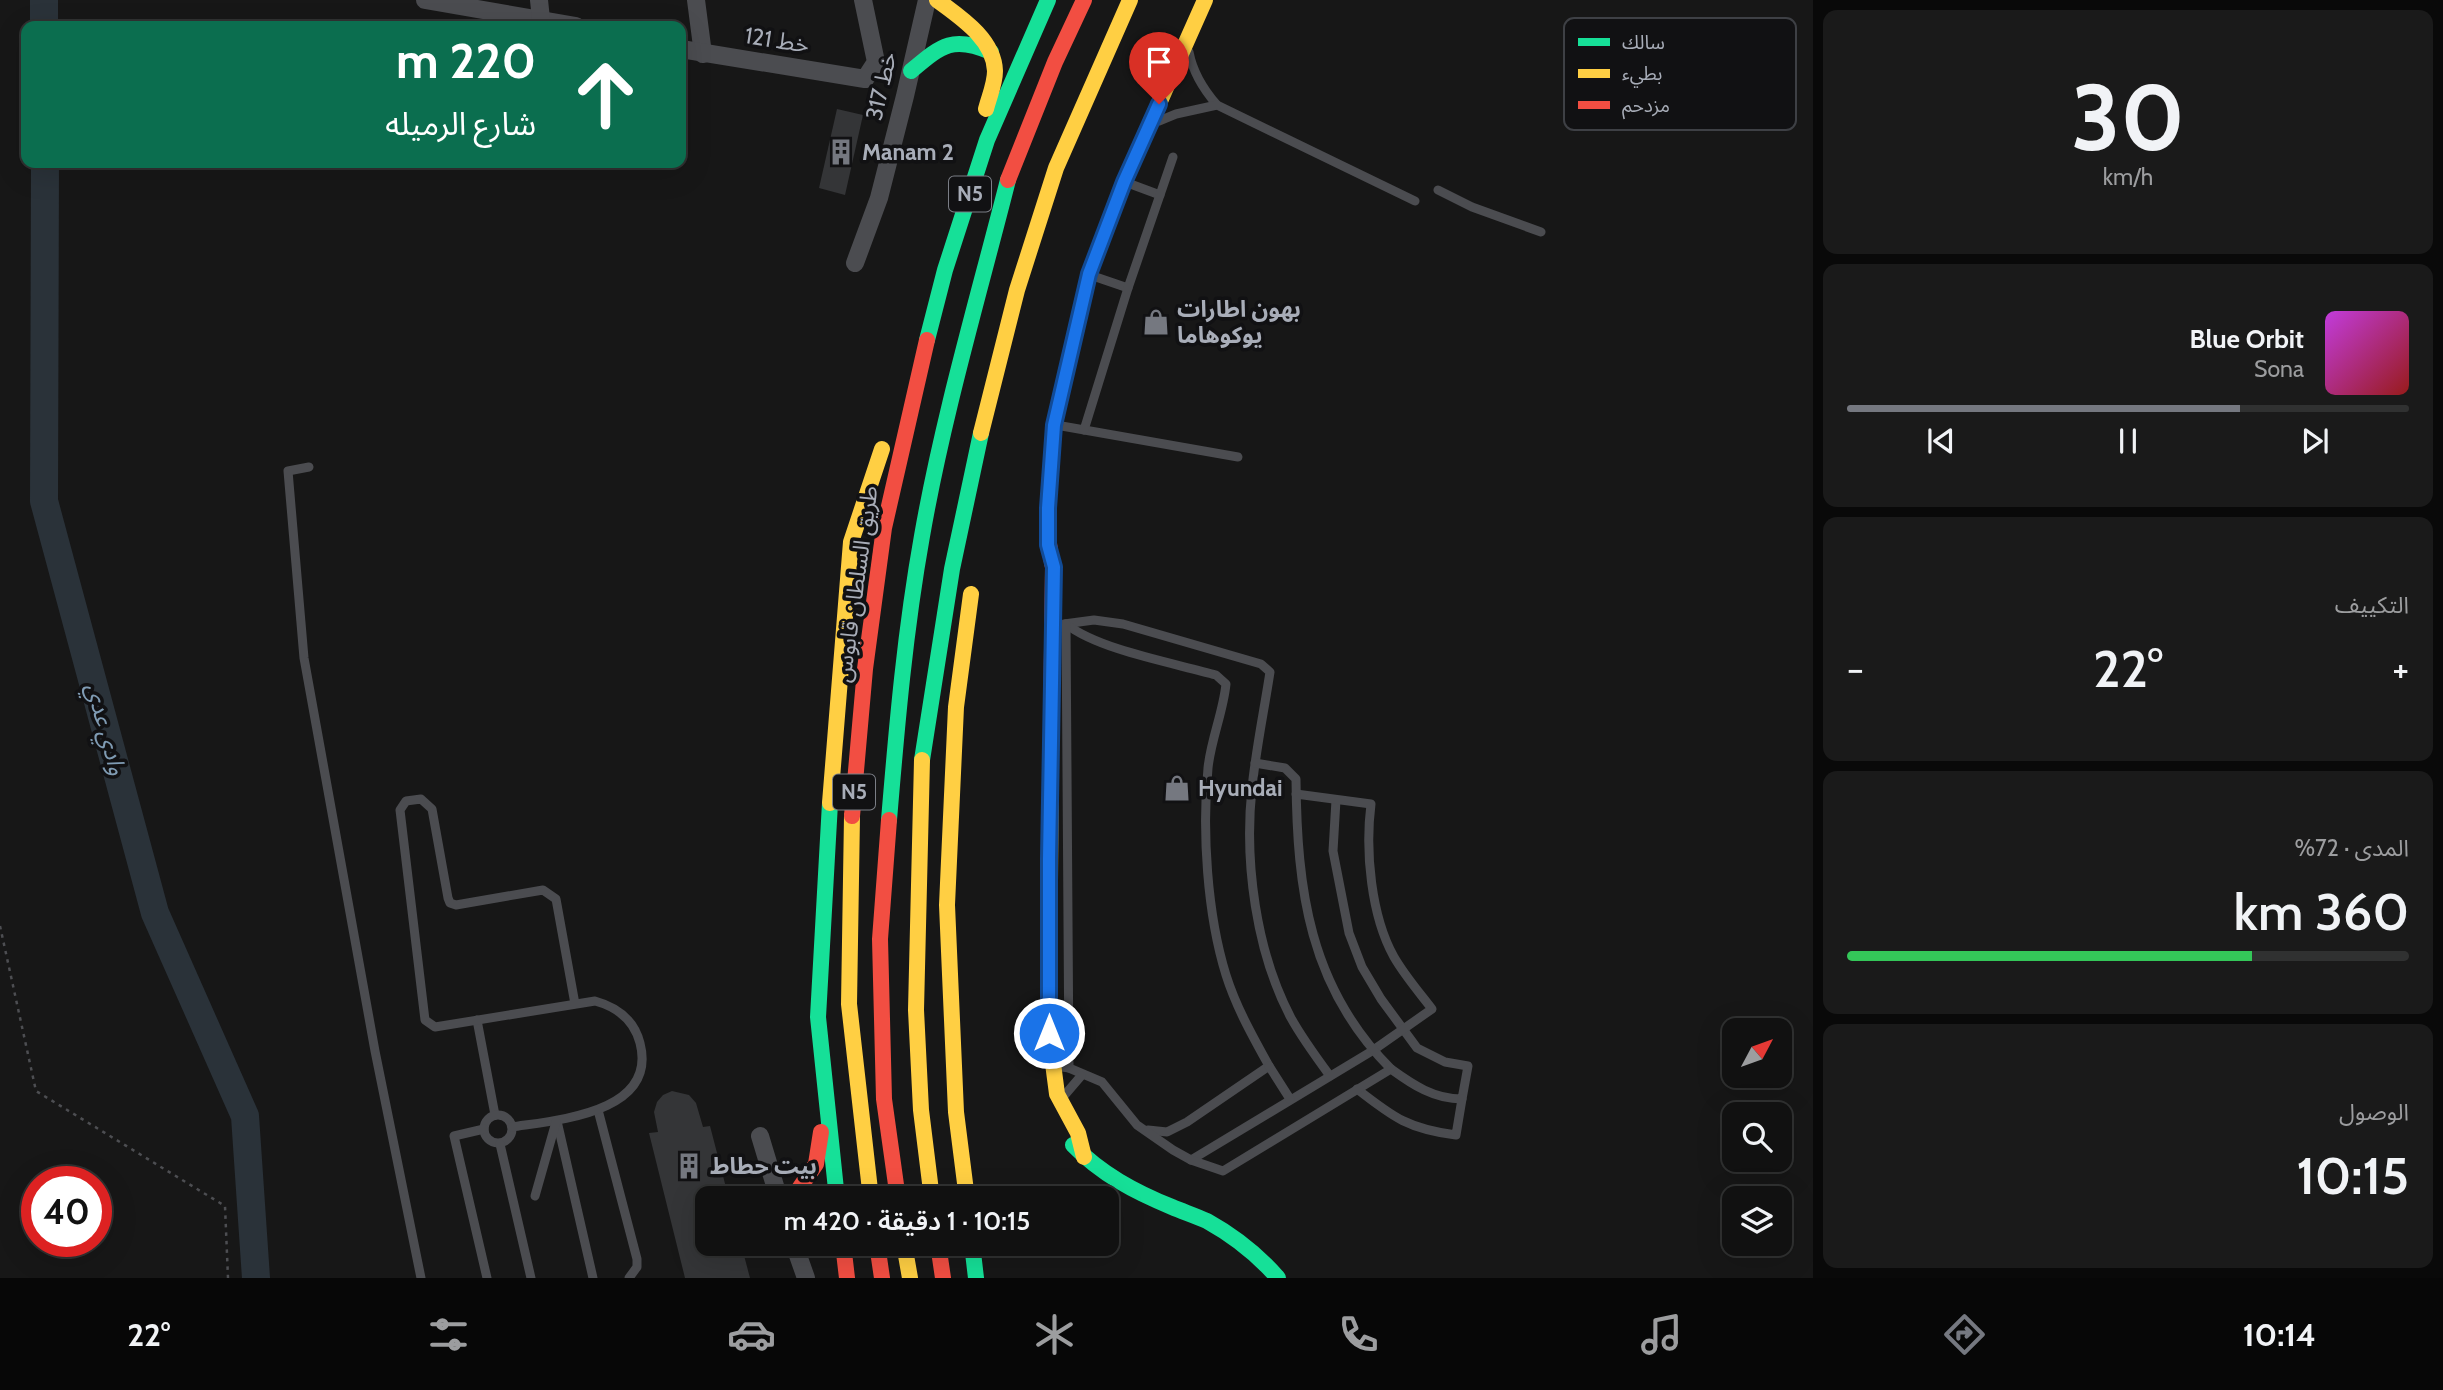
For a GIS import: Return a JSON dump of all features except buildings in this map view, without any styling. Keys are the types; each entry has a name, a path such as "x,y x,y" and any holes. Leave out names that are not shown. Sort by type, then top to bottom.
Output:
{"main road":[{"path":"937,0 978,35 991,52 995,72 986,108 987,141"},
{"name":"N5","path":"896,1186 884,1099 880,939 901,670 922,534 951,403 1005,191 1049,75 1084,0"},
{"path":"930,1186 921,1110 916,1010 922,763 952,569 990,390 1017,290 1056,168 1129,0"},
{"path":"1084,1157 1078,1133 1059,1101 1051,1065 1049,1033 1048,935 1059,623 1054,567 1048,545 1054,425 1089,274 1124,182 1205,0"},
{"name":"طريق السلطان قابوس","path":"870,1186 849,1004 852,812 865,669 884,528 914,388 945,270 987,141 1047,4"},
{"path":"911,71 943,46 959,41 971,42 991,52"},
{"path":"836,1186 818,1017 837,700 851,542 888,434 914,388"},
{"path":"979,520 990,390"},
{"path":"1034,849 1039,564 1048,545"},
{"path":"965,1186 956,1112 947,905 956,707 973,573"},
{"path":"1051,1065 1045,1058 1033,996 1035,1052 1041,1089 1056,1122 1084,1157 1115,1180 1165,1205 1210,1223 1265,1263 1278,1278"},
{"path":"801,1186 816,1164 825,1088"},
{"path":"844,1256 847,1278"},
{"path":"879,1256 882,1278"},
{"path":"906,1256 910,1278"},
{"path":"940,1256 943,1278"},
{"path":"973,1256 976,1278"}],"street":[{"path":"425,0 551,21"},
{"path":"539,0 541,19"},
{"path":"696,0 704,54"},
{"name":"خط 121","path":"686,50 865,79 876,62 863,0"},
{"name":"خط 317","path":"855,263 879,198 927,0"},
{"path":"760,1136 775,1186"},
{"path":"798,1256 806,1278"}],"lane":[{"path":"1187,43 1191,65 1203,89 1217,105 1415,201"},
{"path":"1149,126 1176,114 1217,105"},
{"path":"1084,430 1128,288 1173,157"},
{"path":"1124,182 1160,195"},
{"path":"1438,190 1472,207 1541,232"},
{"path":"1089,274 1128,288"},
{"path":"1054,425 1238,457"},
{"path":"309,467 288,471 304,658 376,1051 421,1278"},
{"path":"1059,623 1094,620 1122,624 1267,667 1270,672 1255,763 1249,832 1255,905 1264,949 1291,1017 1330,1076"},
{"path":"1059,623 1100,643 1216,675 1226,684 1208,779 1206,825 1213,919 1226,975 1246,1025 1290,1099"},
{"path":"1059,623 1069,1068"},
{"path":"1255,763 1285,768 1296,779 1299,872 1308,919 1336,995 1372,1051 1391,1069 1421,1090 1450,1099 1462,1099"},
{"path":"1191,1160 1372,1051 1432,1010 1398,963 1384,932 1369,858 1371,804 1296,794"},
{"path":"512,1127 557,1121 598,1110 623,1097 632,1087 641,1061 641,1047 630,1022 620,1012 595,1001 435,1027 425,1020 400,810 411,799 426,801 432,809 448,898 452,904 543,890 556,899 575,1004"},
{"path":"1336,800 1332,851 1349,933 1362,967 1381,999 1417,1048 1445,1062 1468,1066 1456,1135 1419,1129 1403,1122 1391,1116 1357,1089"},
{"path":"477,1020 495,1115"},
{"path":"1051,1065 1069,1068 1082,1076 1096,1079 1107,1086 1130,1118 1173,1150 1191,1160 1223,1171 1391,1069"},
{"path":"1146,1130 1167,1132 1187,1122 1269,1066"},
{"path":"1059,1101 1082,1076"},
{"path":"598,1110 638,1259 637,1267 629,1278"},
{"path":"495,1115 508,1119 512,1127 511,1136 500,1144 490,1141 484,1129 487,1120 495,1115"},
{"path":"535,1196 557,1121"},
{"path":"557,1121 593,1278"},
{"path":"484,1129 454,1136 487,1278"},
{"path":"500,1144 531,1278"}],"path":[{"path":"0,926 36,1091 225,1206 228,1278"}],"waterway":[{"name":"وادي عدي","path":"44,0 44,21"},
{"name":"وادي عدي","path":"45,168 44,501 155,913 245,1116 256,1278"}],"traffic: fast":[{"path":"927,340 945,270 987,140 1048,0"},
{"path":"911,71 939,50 956,44 966,44 991,52"},
{"path":"889,820 906,642 930,491 1008,180"},
{"path":"922,760 952,569 981,433"},
{"path":"830,803 818,1017 836,1186"},
{"path":"1073,1145 1095,1165 1119,1181 1207,1221 1227,1233 1254,1254 1278,1278"},
{"path":"973,1256 976,1278"}],"traffic: slow":[{"path":"937,0 974,30 989,49 995,71 986,109"},
{"path":"981,433 1017,290 1056,168 1130,0"},
{"path":"1051,468 1054,425 1089,274 1124,182 1205,0"},
{"path":"830,803 851,542 882,449"},
{"path":"965,1186 956,1112 947,905 956,707 971,594"},
{"path":"1051,731 1049,1033 1057,1094 1078,1133 1084,1157"},
{"path":"922,760 916,1010 921,1110 930,1186"},
{"path":"852,816 849,1004 870,1186"},
{"path":"906,1256 910,1278"}],"traffic: jam":[{"path":"1008,180 1055,62 1084,0"},
{"path":"852,816 865,669 884,528 927,340"},
{"path":"1051,468 1048,518 1053,567 1051,731"},
{"path":"889,820 880,939 884,1099 896,1186"},
{"path":"801,1186 816,1164 821,1132"},
{"path":"844,1256 847,1278"},
{"path":"879,1256 882,1278"},
{"path":"940,1256 943,1278"}],"place":[{"name":"Manam 2","path":"841,152"},
{"name":"بهون اطارات يوكوهاما","path":"1156,322"},
{"name":"Hyundai","path":"1177,788"},
{"name":"بيت حطاط","path":"689,1166"}],"route":[{"path":"1049,1033 1054,567 1048,545 1048,508 1054,425 1089,274 1124,182 1159,104"}]}
